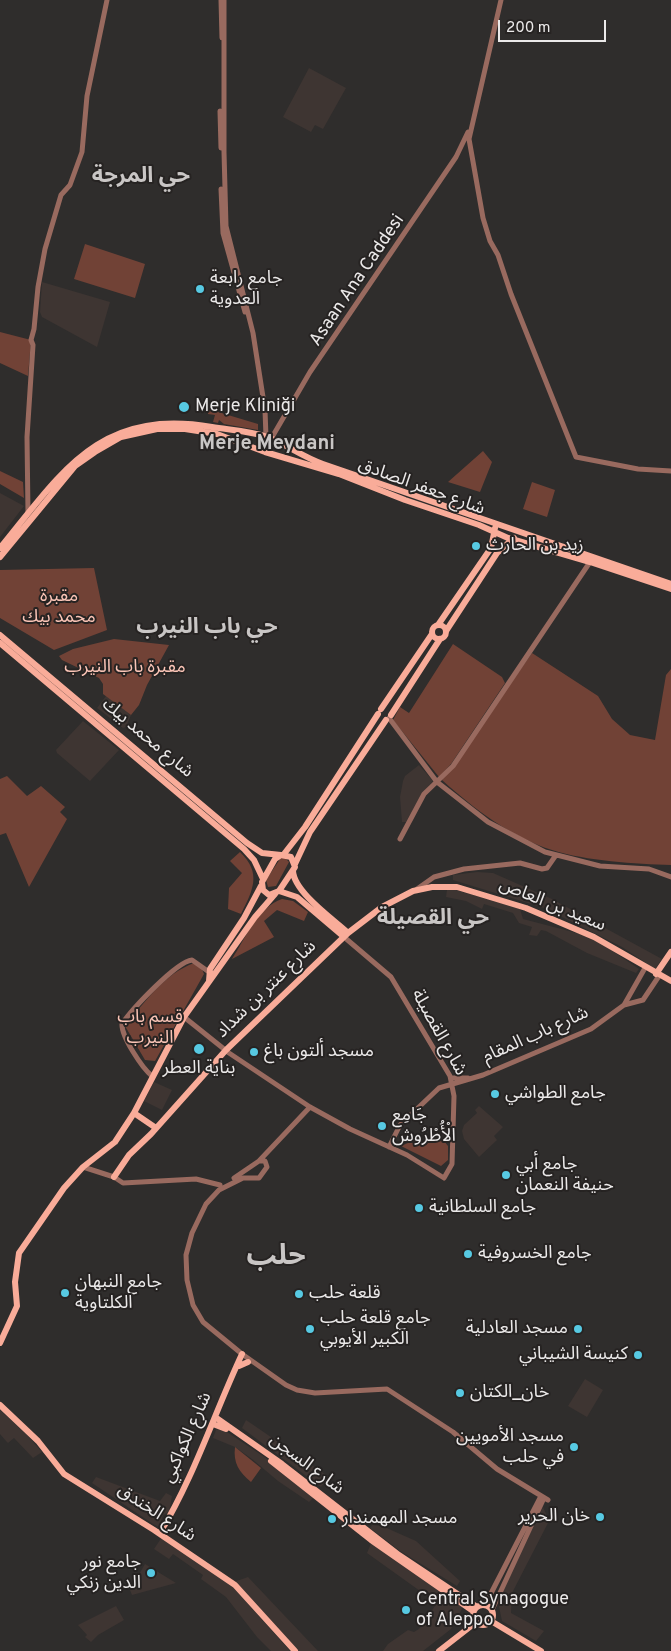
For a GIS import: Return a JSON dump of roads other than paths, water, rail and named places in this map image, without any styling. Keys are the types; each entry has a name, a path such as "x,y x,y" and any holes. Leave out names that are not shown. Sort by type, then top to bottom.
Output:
{"main road":[{"name":"شارع جعفر الصادق","path":"0,548 71,463 92,446 122,432 155,424 189,423 253,433 268,438 322,464 671,584"},
{"name":"شارع جعفر الصادق","path":"0,557 76,466 95,452 121,437 157,429 185,429 216,434 339,474 513,539 671,589"},
{"path":"249,446 245,437 253,433"},
{"path":"282,457 287,454 288,447"},
{"path":"209,982 209,972 244,918 275,859 282,855 328,791 432,634 434,628 438,626 491,548 494,531 498,523"},
{"path":"0,1343 17,1306 15,1282 19,1253 52,1204 83,1167 115,1142 134,1113 184,1017 255,917 277,893 294,868 310,832 440,639 445,636 446,631 497,553 517,535 517,530"},
{"path":"438,626 446,631"},
{"path":"432,634 440,639"},
{"name":"شارع محمد بيك","path":"0,635 247,843 262,853 282,855"},
{"name":"شارع محمد بيك","path":"0,643 244,849 254,860 262,882"},
{"path":"380,711 387,708 388,718"},
{"path":"380,711 381,719 388,718"},
{"path":"328,791 335,796"},
{"path":"322,799 329,804"},
{"path":"282,855 291,857 294,879 301,890 346,935"},
{"path":"262,882 265,892 297,897 346,935"},
{"name":"سعيد بن العاص","path":"413,891 438,886 457,887 526,908 594,937 657,975 671,981"},
{"name":"شارع عنتر بن شداد","path":"114,1178 129,1155 156,1128 226,1050 346,935 382,907 413,891"},
{"path":"657,975 671,952"},
{"path":"134,1113 156,1128"},
{"path":"235,1352 238,1366"},
{"name":"شارع الكواكبي","path":"160,1534 216,1421 238,1366 244,1357"},
{"name":"شارع الخندق","path":"0,1405 38,1441 64,1474 160,1534 235,1585 295,1651"},
{"name":"شارع السجن","path":"216,1421 282,1464 399,1555 475,1609"},
{"path":"485,1605 492,1610 491,1621 484,1626 475,1623 472,1616 475,1609 485,1605"},
{"path":"491,1621 541,1651"},
{"path":"439,1651 475,1623"}],"street":[{"path":"28,514 27,437 31,340 34,329 38,287 45,250 61,195 70,185 82,152 87,96 107,0"},
{"path":"220,0 223,233 251,341 268,438"},
{"path":"224,0 226,226 253,332 268,438"},
{"path":"500,0 469,139 483,218 490,241 498,255 511,294 576,457 638,469 671,471"},
{"name":"Asaan Ana Caddesi","path":"268,438 310,372 456,157 467,135 500,0"},
{"name":"Asaan Ana Caddesi","path":"268,438 469,139"},
{"path":"400,839 424,794 453,766 590,562"},
{"path":"388,718 437,782 488,822 545,852 600,866 649,869 671,877"},
{"path":"413,891 434,877 464,869 520,863 542,869 550,866 556,855"},
{"name":"شارع القصيلة","path":"346,935 391,977 451,1081 454,1096 452,1164 444,1178 389,1147"},
{"path":"152,1076 129,1043 122,1024 162,981 184,962 192,960 209,972"},
{"name":"شارع باب المقام","path":"451,1081 471,1079 582,1034 624,1005 645,968"},
{"path":"624,1005 643,1000 657,975"},
{"path":"184,1017 226,1050 310,1107 339,1124 389,1147 400,1125 439,1088 451,1081"},
{"path":"244,1357 201,1320 190,1295 186,1263 189,1240 206,1204 225,1186 242,1176 259,1161 310,1107"},
{"path":"259,1161 265,1162 267,1165 261,1176 255,1179 242,1176 220,1185 206,1197 185,1245 183,1270 188,1300 201,1324 235,1352 286,1385 315,1393 387,1390 453,1432 497,1469 544,1498"},
{"path":"83,1167 124,1183 196,1179 220,1185"},
{"path":"485,1605 544,1498"},
{"path":"492,1610 495,1599 544,1498"}],"place":[{"name":"جامع رابعة العدوية","path":"200,289"},
{"name":"Merje Kliniği","path":"184,407"},
{"name":"زيد بن الحارث","path":"476,546"},
{"name":"بناية العطر","path":"199,1049"},
{"name":"مسجد ألتون باغ","path":"254,1052"},
{"name":"جامع الطواشي","path":"495,1094"},
{"name":"جَامِع الْأُطْرُوش","path":"382,1126"},
{"name":"جامع أبي حنيفة النعمان","path":"506,1175"},
{"name":"جامع السلطانية","path":"419,1208"},
{"name":"جامع الخسروفية","path":"468,1254"},
{"name":"جامع النبهان الكلتاوية","path":"65,1293"},
{"name":"قلعة حلب","path":"299,1294"},
{"name":"جامع قلعة حلب الكبير الأيوبي","path":"310,1329"},
{"name":"مسجد العادلية","path":"578,1329"},
{"name":"كنيسة الشيباني","path":"638,1355"},
{"name":"خان_الكتان","path":"460,1393"},
{"name":"مسجد الأمويين في حلب","path":"574,1447"},
{"name":"خان الحرير","path":"600,1517"},
{"name":"مسجد المهمندار","path":"332,1519"},
{"name":"جامع نور الدين زنكي","path":"151,1573"},
{"name":"Central Synagogue of Aleppo","path":"406,1610"}],"district":[{"name":"حي المرجة","path":"141,178"},
{"name":"Merje Meydani","path":"267,445"},
{"name":"حي باب النيرب","path":"207,629"},
{"name":"حي القصيلة","path":"433,920"},
{"name":"حلب","path":"276,1258"}],"park label":[{"name":"مقبرة محمد بيك","path":"59,607"},
{"name":"مقبرة باب النيرب","path":"125,668"},
{"name":"قسم باب النيرب","path":"150,1028"}]}
